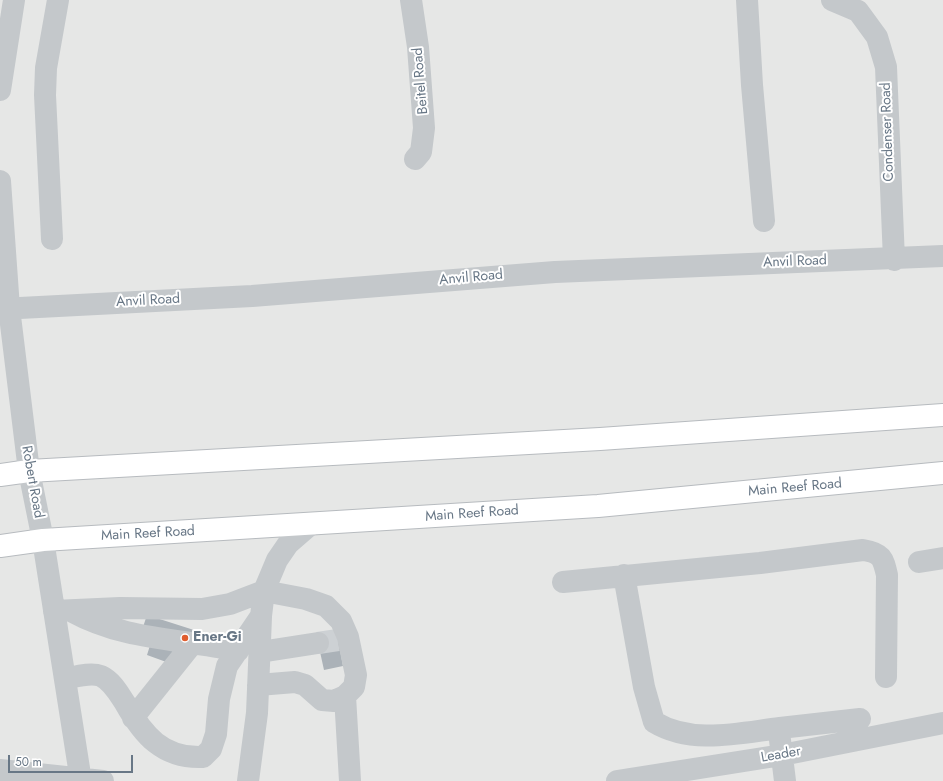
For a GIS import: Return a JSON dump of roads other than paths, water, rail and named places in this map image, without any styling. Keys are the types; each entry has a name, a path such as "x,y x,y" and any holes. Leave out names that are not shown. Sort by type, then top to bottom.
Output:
{"main road":[{"path":"0,475 28,471 600,439 943,415"},
{"name":"Main Reef Road","path":"0,546 43,540 598,506 943,473"}],"street":[{"path":"0,90 14,0"},
{"path":"52,239 45,95 46,68 58,0"},
{"name":"Beitel Road","path":"411,0 418,47 424,128 421,152 415,159"},
{"path":"747,0 752,85 764,221"},
{"name":"Condenser Road","path":"832,0 858,11 877,36 886,67 894,260"},
{"name":"Robert Road","path":"0,181 5,309 28,471 43,540 62,611 65,679 81,780"},
{"name":"Anvil Road","path":"5,309 252,296 555,272 894,260 943,256"},
{"path":"248,781 257,713 261,616 264,591 277,560 288,544 311,524"},
{"path":"563,582 760,563 863,550 875,552 881,556 884,561 887,576 886,677"},
{"path":"919,562 943,558"},
{"path":"624,575 644,687 654,722 676,732 690,735 729,735 860,719"},
{"path":"62,611 120,608 202,609 230,604 264,591 306,599 326,606 341,621 335,640 356,675 354,687 345,696 334,701 322,700 305,685 295,682 258,686"},
{"path":"62,611 104,627 153,639 193,643 238,651"},
{"path":"65,679 88,675 100,676 118,692 144,734 155,743 173,753 184,756 203,757 210,749 216,734 219,699 227,666 261,616"},
{"path":"260,652 335,640"},
{"path":"133,718 193,643"},
{"path":"345,696 350,781"},
{"name":"Leader","path":"617,781 782,755 943,723"},
{"path":"778,728 785,781"},
{"path":"0,770 81,780 102,781"}],"tunnel":[{"path":"318,643 338,640"}],"place":[{"name":"Ener-Gi","path":"185,638"}]}
